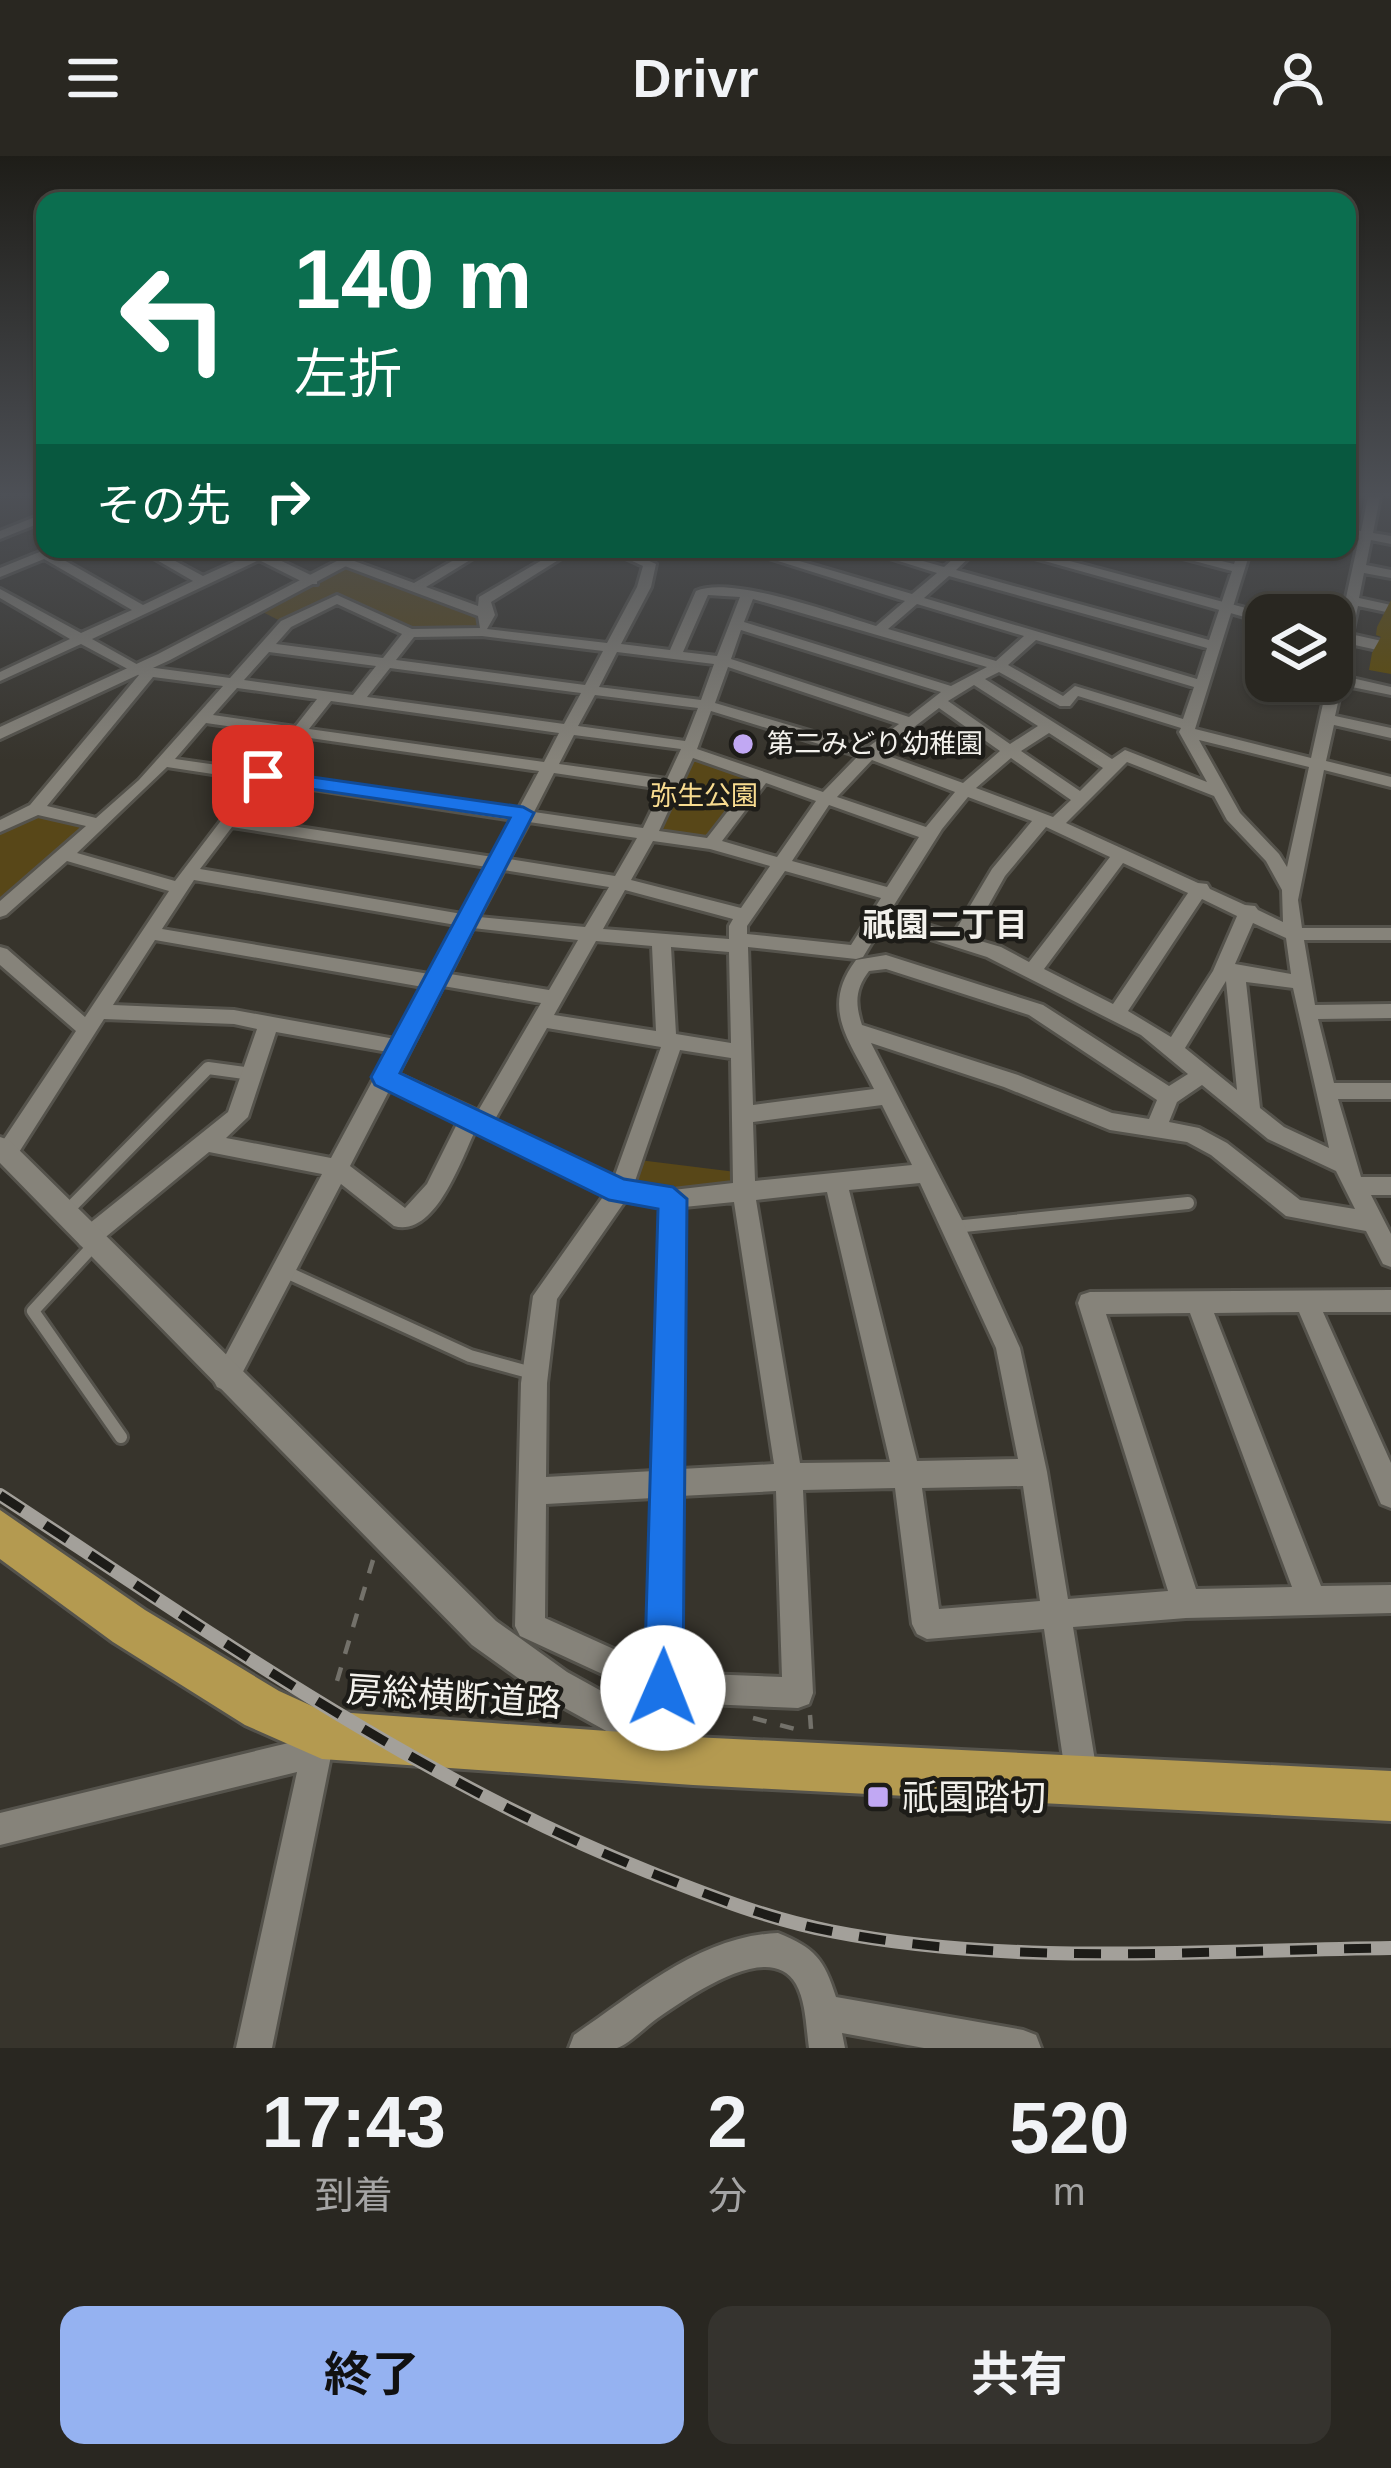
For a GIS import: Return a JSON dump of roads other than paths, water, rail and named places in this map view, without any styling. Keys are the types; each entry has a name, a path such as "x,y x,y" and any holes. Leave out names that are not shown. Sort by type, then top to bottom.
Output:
{"highway":[{"name":"房総横断道路","path":"0,1532 129,1626 318,1743 1391,1796"}],"street":[{"path":"105,585 145,610"},
{"path":"0,677 197,585"},
{"path":"0,734 142,671 302,585"},
{"path":"408,585 469,608 486,608 518,585"},
{"path":"415,588 420,585"},
{"path":"226,1378 645,585"},
{"path":"859,585 1202,686"},
{"path":"880,629 930,585"},
{"path":"989,585 1214,646"},
{"path":"1145,585 1245,612"},
{"path":"1234,585 1188,729 1217,792 1273,857 1292,891"},
{"path":"675,655 703,591 748,592 999,666 1065,703 1075,690 1188,729 1391,782"},
{"path":"0,592 142,671 689,749 926,832"},
{"path":"206,1143 336,1168 402,1219 411,1218 435,1191 649,833 689,749 748,592"},
{"path":"0,911 164,762 286,624 338,599 410,632 482,632 723,661 910,722"},
{"path":"1353,601 1391,609"},
{"path":"482,632 486,608"},
{"path":"736,624 945,696 1009,749 1081,799"},
{"path":"357,700 410,632"},
{"path":"661,939 670,1041 620,1191 545,1296 536,1374 530,1626 663,1688 798,1693 789,1477 744,1192 740,933 780,862 827,797 869,754 945,696 999,666 1032,636"},
{"path":"1353,640 1391,648"},
{"path":"265,647 706,705 869,754 1050,822 1250,910 1293,934 1391,934"},
{"path":"0,827 36,809 142,671"},
{"path":"975,679 1113,767"},
{"path":"1353,683 1391,691"},
{"path":"327,696 184,880 2,1150 484,1633 537,1671 693,1761"},
{"path":"1331,702 1292,891 1293,934 1306,1012 1349,1176 1391,1257"},
{"path":"203,718 672,785"},
{"path":"1328,719 1391,733"},
{"path":"228,821 617,882 740,933 856,952 926,832 1009,749 1049,726"},
{"path":"959,940 998,873 1125,755 1217,792"},
{"path":"164,762 711,844 889,895"},
{"path":"711,844 763,776"},
{"path":"36,809 101,824"},
{"path":"1033,970 1121,854"},
{"path":"64,855 184,880 587,935 661,939 740,933"},
{"path":"1117,1013 1202,888"},
{"path":"1175,1047 1229,972 1250,910"},
{"path":"879,916 959,940 1033,970 1117,1013 1175,1047 1250,1114 1349,1176 1391,1186"},
{"path":"151,933 552,998"},
{"path":"0,954 92,1021 269,1024 400,1047"},
{"path":"1082,1779 1034,1472 1008,1348 955,1227 854,1030 844,1003 850,982 863,965 886,962 1036,1010 1169,1096"},
{"path":"1229,972 1301,982"},
{"path":"1229,972 1250,1114"},
{"path":"1306,1012 1391,1011"},
{"path":"540,1020 741,1052"},
{"path":"91,1241 237,1117 269,1024"},
{"path":"854,1030 1011,1081 1093,1115 1191,1134 1219,1149 1294,1209 1372,1222"},
{"path":"1156,1129 1169,1096 1203,1074"},
{"path":"384,1077 620,1191 673,1199 925,1173"},
{"path":"1325,1091 1391,1091"},
{"path":"743,1115 885,1096"},
{"path":"836,1182 907,1475 927,1624 1186,1604 1391,1599"},
{"path":"663,1688 673,1199"},
{"path":"1186,1604 1090,1303 1391,1301"},
{"path":"1198,1302 1312,1601"},
{"path":"1306,1302 1391,1494"},
{"path":"531,1491 789,1477 1034,1472"},
{"path":"0,1829 318,1743 254,2048"},
{"path":"587,2048 722,1959 757,1947 782,1949 802,1961 816,1988 826,2048"},
{"path":"820,2012 937,2040 1023,2048"}],"lane":[{"path":"65,1214 208,1069 252,1074"},
{"path":"955,1227 1188,1202"},
{"path":"91,1241 33,1311 121,1437"},
{"path":"283,1270 470,1355 536,1374"}],"railway":[{"path":"0,1495 396,1748 563,1835 761,1913 899,1942 1039,1953 1391,1948"}],"place":[{"name":"第二みどり幼稚園","path":"743,744"},
{"name":"祇園踏切","path":"878,1797"}],"district":[{"name":"祇園二丁目","path":"945,924"}],"park label":[{"name":"弥生公園","path":"704,796"}]}
